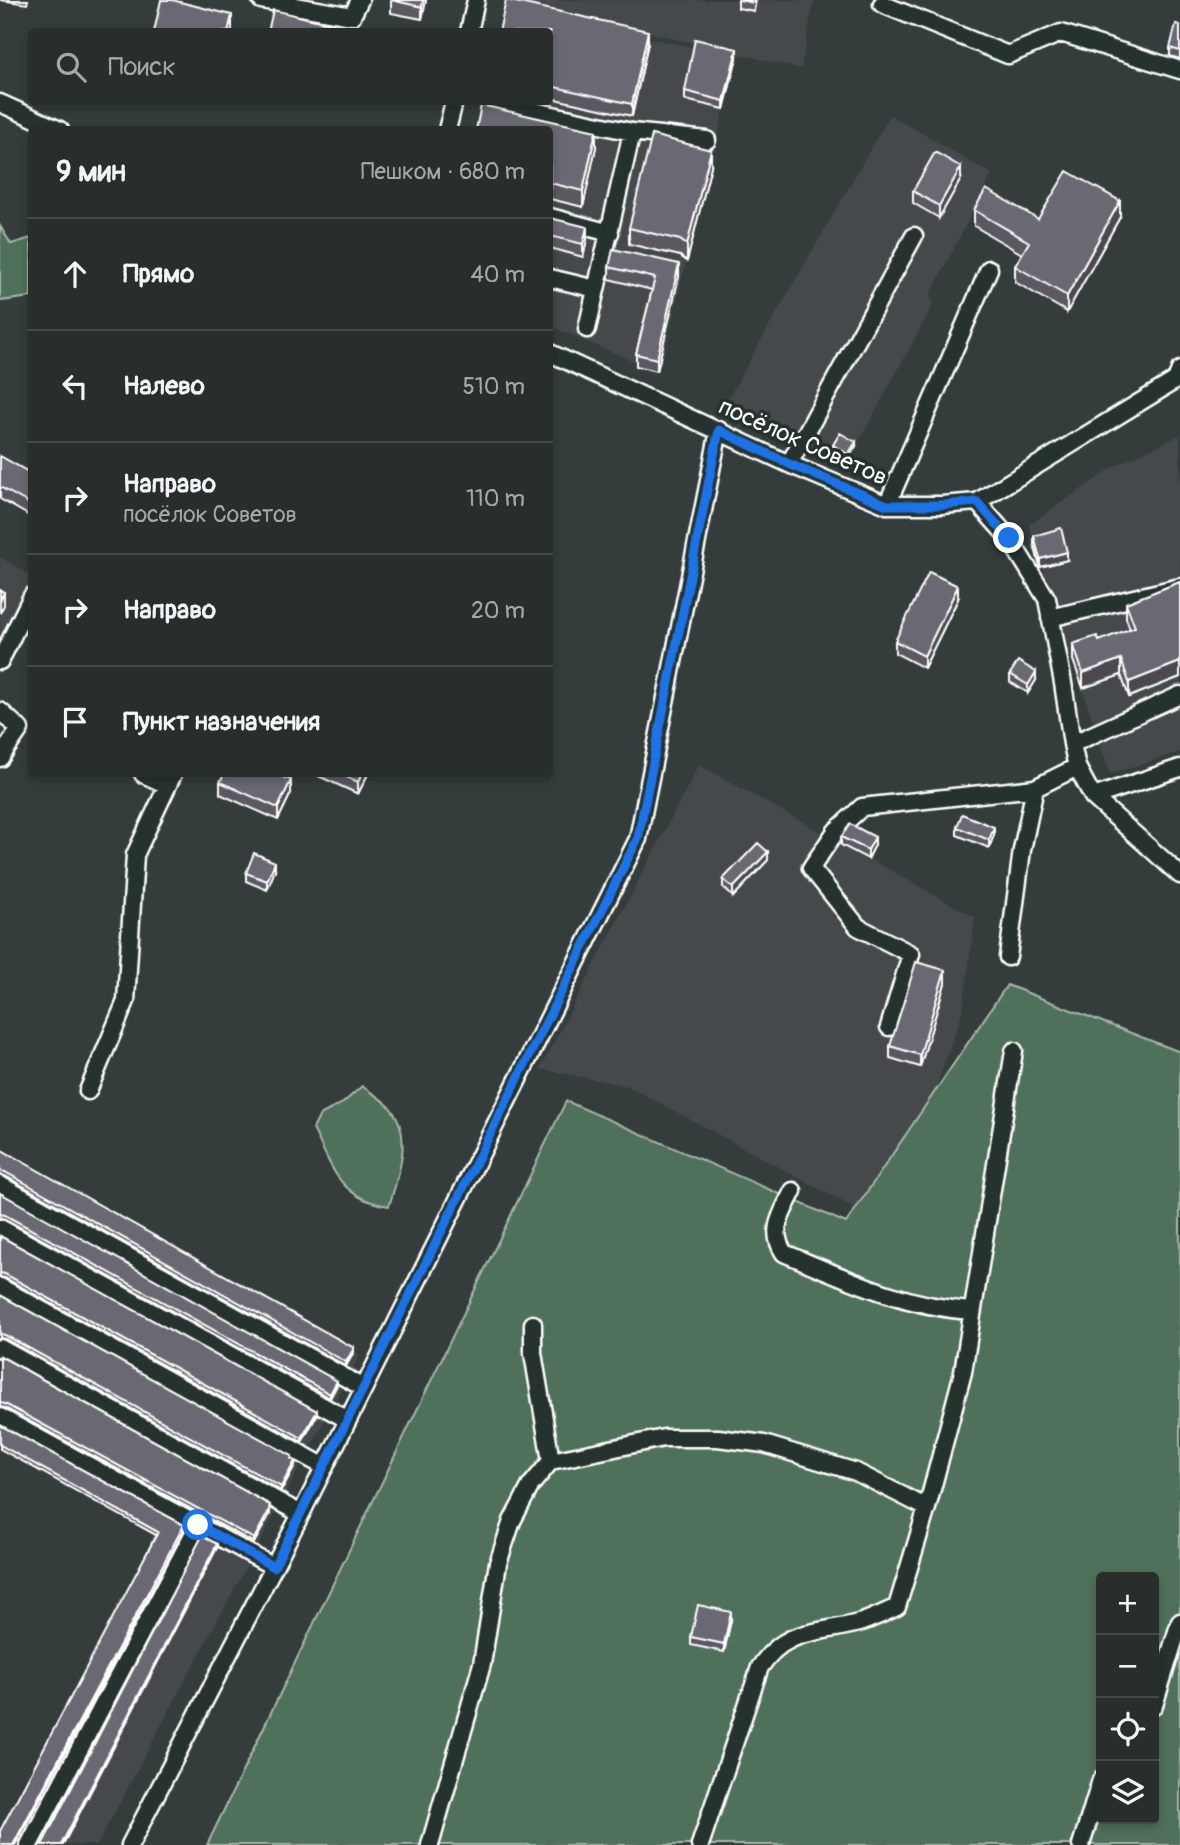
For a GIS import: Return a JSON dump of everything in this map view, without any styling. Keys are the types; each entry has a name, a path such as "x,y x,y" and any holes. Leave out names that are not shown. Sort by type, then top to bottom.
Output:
{"street":[{"path":"261,0 352,16 360,0"},
{"path":"470,28 476,0"},
{"path":"882,4 1008,55 1061,33 1180,70"},
{"path":"0,103 51,126"},
{"path":"448,126 453,105"},
{"path":"506,105 632,132 707,140"},
{"path":"587,328 596,289 611,245 632,132"},
{"path":"553,219 611,245"},
{"path":"789,464 914,236"},
{"path":"887,505 989,269"},
{"path":"553,279 596,289"},
{"name":"посёлок Советов","path":"553,354 789,464 887,505 977,502 1176,380 1180,369"},
{"path":"130,1845 325,1467 638,838 719,430"},
{"path":"977,502 1009,538 1047,599 1077,767 1093,797 1180,875"},
{"path":"1050,618 1180,587"},
{"path":"0,661 28,604"},
{"path":"1072,744 1180,695"},
{"path":"0,711 26,729 0,758"},
{"path":"889,1027 911,954 858,927 811,868 836,831 862,807 1035,788 1077,767"},
{"path":"1093,797 1180,768"},
{"path":"88,1091 126,1001 135,855 170,779"},
{"path":"1008,957 1022,850 1035,788"},
{"path":"700,1845 760,1667 771,1651 790,1638 862,1622 897,1606 928,1508 962,1372 1014,1051"},
{"path":"0,1185 364,1388"},
{"path":"793,1191 778,1225 776,1241 784,1253 884,1294 947,1310 971,1311"},
{"path":"0,1228 348,1420"},
{"path":"0,1287 325,1467"},
{"path":"533,1324 533,1353 551,1461"},
{"path":"0,1348 301,1514"},
{"path":"0,1417 274,1567"},
{"path":"430,1845 482,1664 498,1563 512,1521 531,1485 551,1461 664,1438 718,1438 764,1444 856,1472 928,1508"},
{"path":"29,1845 198,1525"},
{"path":"1156,1698 1180,1622"},
{"path":"1081,1845 1096,1796"}],"shaded area":[{"path":"513,0 814,0 801,69"},
{"path":"507,7 737,57 659,372 553,327 553,126 480,126 485,105 553,105 553,28 543,28"},
{"path":"890,115 992,174 930,295 933,305 849,460 727,400"},
{"path":"1180,435 1180,752 1110,774 1029,525 1115,466"},
{"path":"0,557 28,574 28,593 0,648"},
{"path":"699,765 975,917 963,1010 888,1226 628,1086 540,1069"},
{"path":"0,1153 360,1355 97,1845 0,1845 158,1536 0,1449"}],"green space":[{"path":"0,226 11,244 28,239 28,297 0,301"},
{"path":"1007,985 1180,1052 1180,1845 207,1845 566,1101 846,1223"},
{"path":"362,1086 389,1106 402,1132 402,1157 389,1206 372,1202 348,1189 333,1169 313,1129 320,1115 343,1103"}],"building":[{"path":"161,0 172,0 232,15 229,28 155,28"},
{"path":"391,0 423,0 422,7"},
{"path":"506,0 648,31 632,104 553,87 553,28 500,28"},
{"path":"273,10 349,28 269,28"},
{"path":"1176,24 1180,25 1180,51 1170,48"},
{"path":"695,39 737,49 724,101 685,91"},
{"path":"481,105 596,131 583,191 553,184 553,126 477,126"},
{"path":"652,135 711,150 687,245 680,240 629,228"},
{"path":"935,152 961,167 939,206 913,191"},
{"path":"1067,171 1120,201 1067,296 1015,266 1029,242 974,210 986,189 1038,219"},
{"path":"553,219 587,227 583,244 553,237"},
{"path":"613,249 679,264 657,359 636,354 655,278 609,267"},
{"path":"840,433 856,442 848,454 833,445"},
{"path":"0,456 28,472 28,503 0,487"},
{"path":"1061,528 1067,552 1040,559 1034,536"},
{"path":"929,572 958,586 924,656 895,641"},
{"path":"1180,582 1180,662 1129,682 1121,659 1083,673 1073,644 1097,636 1099,641 1135,627 1126,603"},
{"path":"1018,661 1036,672 1028,685 1010,674"},
{"path":"222,777 283,777 291,780 278,808 220,782"},
{"path":"347,777 360,777 358,782"},
{"path":"962,814 994,827 989,840 957,827"},
{"path":"850,824 875,837 868,850 841,837"},
{"path":"758,843 768,852 733,888 723,879"},
{"path":"254,853 275,862 267,881 246,873"},
{"path":"916,962 945,970 920,1055 890,1046"},
{"path":"0,1149 354,1348 346,1362 0,1171"},
{"path":"0,1193 337,1381 330,1394 0,1214"},
{"path":"0,1236 317,1411 302,1438 0,1273"},
{"path":"0,1295 292,1456 291,1459 295,1461 281,1487 0,1334"},
{"path":"0,1356 270,1505 254,1539 0,1403"},
{"path":"0,1425 184,1525 13,1845 0,1845 0,1831 158,1532 0,1445"},
{"path":"202,1536 217,1544 61,1845 42,1845"},
{"path":"698,1605 731,1612 724,1644 691,1637"}],"route":[{"path":"198,1525 274,1567 638,838 719,430 789,464 887,505 977,502 1009,538"}]}
